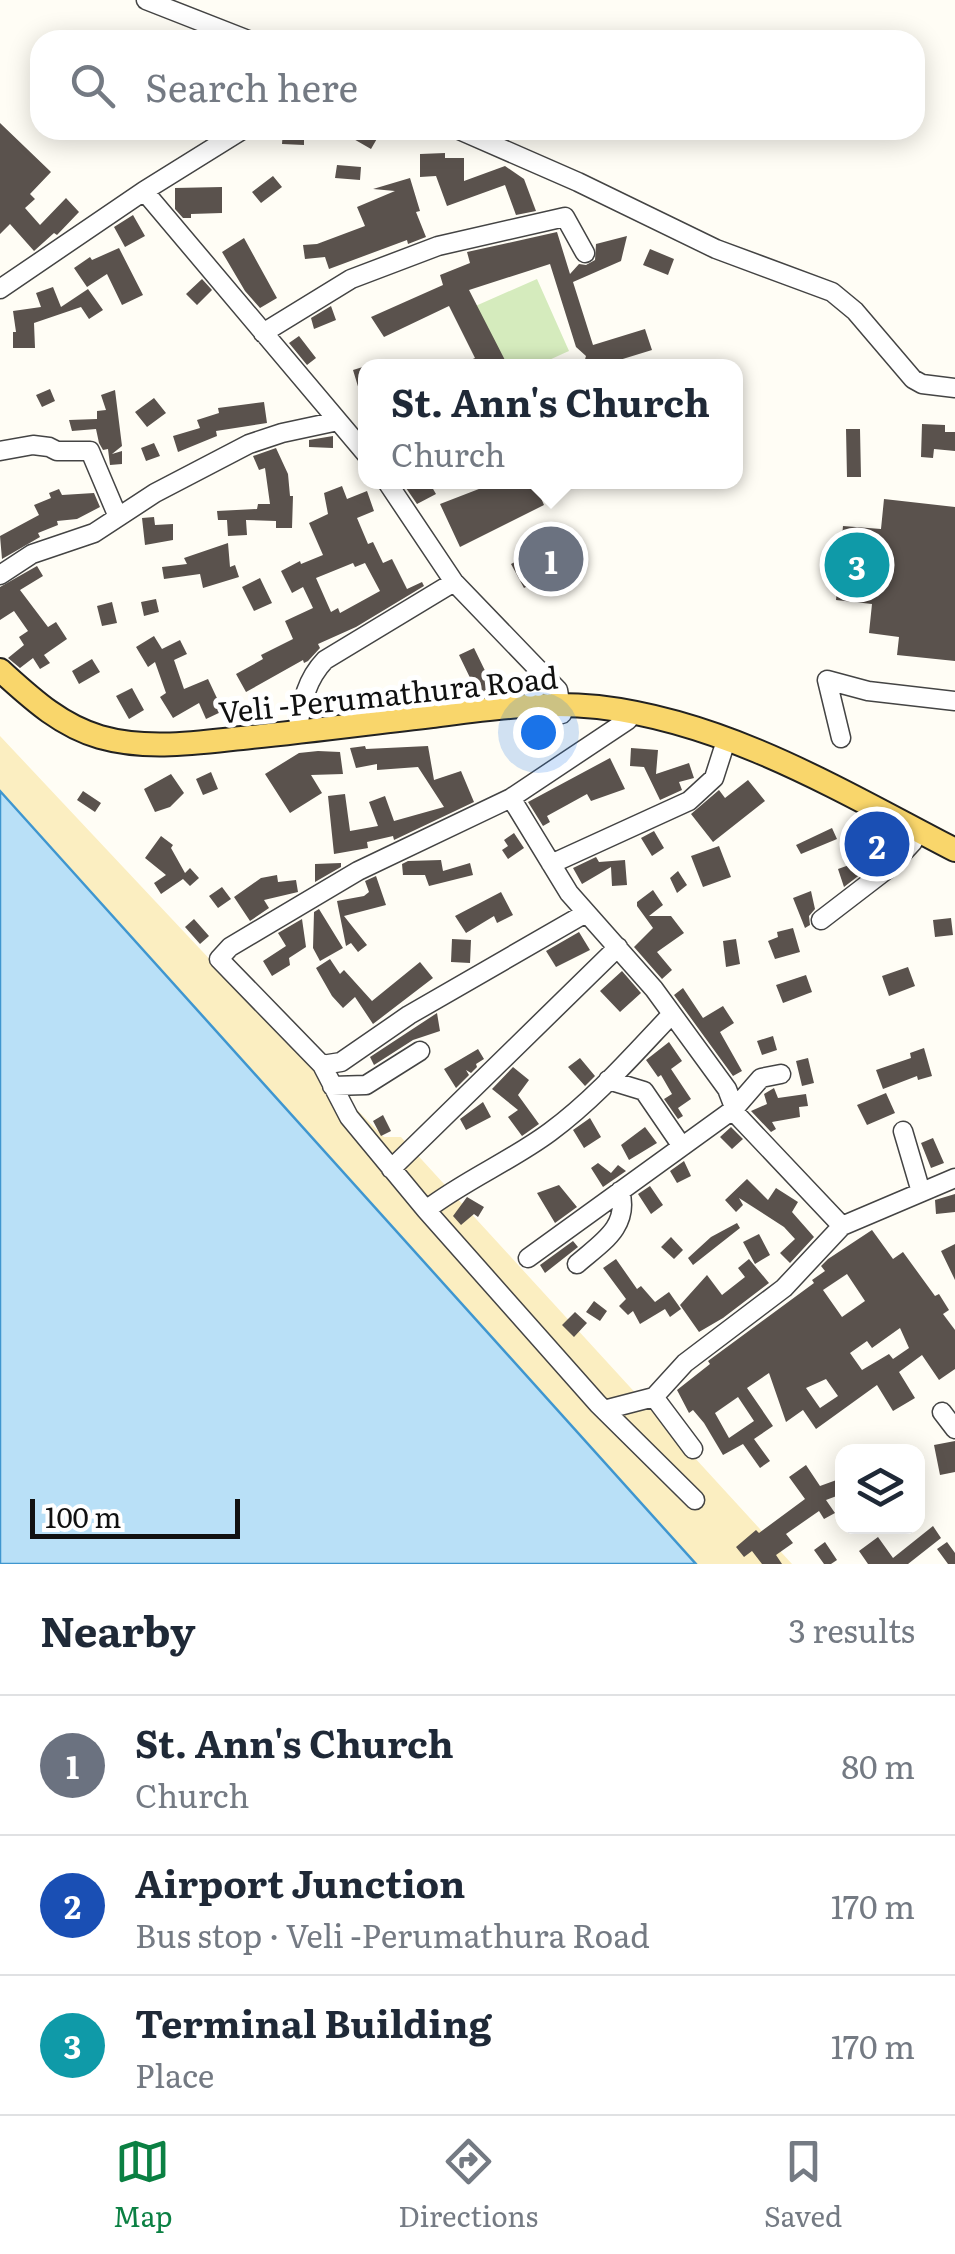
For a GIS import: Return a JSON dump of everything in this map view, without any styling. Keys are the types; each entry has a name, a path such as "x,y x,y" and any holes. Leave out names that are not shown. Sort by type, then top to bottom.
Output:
{"main road":[{"name":"Veli -Perumathura Road","path":"0,670 50,714 98,736 131,743 172,745 533,704 665,718 793,764 850,803 955,850"},
{"path":"0,688 14,704 48,727 94,746 174,755 562,709 650,723 850,803 955,864"}],"street":[{"path":"146,0 222,30"},
{"path":"0,289 226,140"},
{"path":"482,140 716,249 832,292 855,311 913,378 922,384 955,388"},
{"path":"144,191 358,445"},
{"path":"262,333 351,279 438,246 566,216 586,253"},
{"path":"0,575 32,554 82,539 155,493 249,444 282,432 338,421"},
{"path":"0,451 33,445 57,451 90,451 118,518"},
{"path":"393,489 454,582 558,690 562,709"},
{"path":"297,732 304,692 325,660 454,582"},
{"path":"841,738 827,680 868,691 955,701"},
{"path":"628,720 511,798 427,836 321,892 230,947 219,959 322,1066 349,1117 426,1210 604,1410 695,1500"},
{"path":"551,864 690,801 714,778 723,750"},
{"path":"511,798 569,894 672,1014 727,1090 734,1110 842,1226"},
{"path":"820,920 890,866 913,842"},
{"path":"322,1066 341,1062 409,1015 586,913"},
{"path":"392,1169 618,947"},
{"path":"426,1210 456,1187 550,1132 672,1014"},
{"path":"332,1086 366,1085 420,1051"},
{"path":"528,1258 734,1110 760,1078 781,1074"},
{"path":"608,1080 644,1091 681,1145"},
{"path":"903,1131 920,1192"},
{"path":"604,1410 654,1397 686,1363 784,1288 842,1226 954,1180"},
{"path":"578,1264 620,1226 624,1203 620,1191"},
{"path":"654,1397 693,1448"},
{"path":"942,1412 955,1429"}],"green space":[{"path":"537,279 569,351 550,359 497,359 488,350 471,308"}],"sand":[{"path":"0,736 248,1000 384,1137 401,1137 792,1564 696,1564 0,791"}],"water":[{"path":"0,791 696,1564 0,1564"}],"building":[{"path":"0,123 51,172 30,194 35,199 25,208 40,225 66,198 79,212 34,251 10,224 0,234"},
{"path":"282,140 304,140 304,145 282,144"},
{"path":"355,140 376,140 371,149"},
{"path":"445,153 445,158 464,158 464,181 505,166 524,179 536,211 516,215 505,185 447,206 436,176 420,177 420,154"},
{"path":"337,165 361,167 360,180 335,178"},
{"path":"273,176 282,187 261,203 252,192"},
{"path":"410,178 420,211 416,212 426,237 408,244 407,240 329,269 325,257 305,259 303,245 317,244 365,226 357,207 395,191 373,189"},
{"path":"222,187 222,213 183,218 175,209 175,188"},
{"path":"133,215 145,236 125,247 114,227"},
{"path":"557,232 570,274 579,264 595,260 596,244 627,236 621,261 573,282 593,345 645,329 652,350 623,359 585,359 576,347 550,264 469,290 504,359 473,359 449,306 384,337 371,317 443,285 440,275 470,263 467,252"},
{"path":"244,238 277,298 260,308 222,252"},
{"path":"119,248 143,295 122,305 107,274 87,287 74,268 90,257 92,260"},
{"path":"650,249 674,259 668,275 643,265"},
{"path":"202,279 212,290 197,305 186,294"},
{"path":"53,287 61,307 88,289 103,310 89,319 81,307 34,323 35,348 13,348 13,311 41,307 36,293"},
{"path":"331,306 336,320 314,329 311,318"},
{"path":"299,336 316,358 307,365 289,343"},
{"path":"50,389 55,401 42,407 36,395"},
{"path":"115,390 122,446 112,454 122,451 122,464 110,465 108,449 103,450 96,429 72,431 69,420 97,419 97,411 106,410 101,395"},
{"path":"154,398 166,413 147,427 135,412"},
{"path":"264,402 267,423 216,431 217,436 178,452 173,436 200,428 197,420 219,413 218,408"},
{"path":"922,424 945,425 945,432 955,432 955,451 934,449 933,458 921,457"},
{"path":"846,429 860,429 861,477 847,477"},
{"path":"333,436 333,448 309,447 309,440"},
{"path":"154,443 160,456 146,461 141,448"},
{"path":"276,448 293,496 292,528 276,528 276,521 246,520 247,535 228,536 227,520 218,520 217,511 257,509 258,504 270,504 265,468 259,470 253,456"},
{"path":"342,486 347,499 367,491 374,511 357,518 368,544 373,542 383,563 392,559 407,589 422,582 424,586 356,627 318,644 320,648 308,661 303,660 246,692 236,674 263,659 261,655 293,639 285,621 313,608 303,587 292,593 281,571 323,555 309,523 328,514 324,493","holes":["353,563 355,567 365,563 380,591 340,613 338,608 331,612 316,578"]},
{"path":"59,489 62,495 94,493 100,507 77,519 57,521 58,525 38,533 40,537 2,559 0,536 39,515 34,505 51,498 49,493"},
{"path":"407,489 433,489 436,494 417,504"},
{"path":"479,489 537,489 544,505 460,547 440,504"},
{"path":"884,499 955,507 955,661 897,655 899,637 869,633 872,604 836,600 843,526 881,529"},
{"path":"154,517 155,525 173,524 173,540 145,545 142,518"},
{"path":"558,528 563,538 576,532 588,556 577,562 582,573 560,584 554,572 524,588 511,564 540,549 536,540"},
{"path":"228,543 230,567 235,565 239,577 203,588 200,574 164,579 162,567 187,564 184,558"},
{"path":"37,566 43,576 20,590 48,627 56,622 67,639 44,655 50,663 40,669 33,658 20,668 8,658 24,645 19,637 28,631 14,611 0,620 0,587"},
{"path":"260,578 272,603 254,611 242,587"},
{"path":"156,599 159,612 144,616 141,602"},
{"path":"112,602 117,623 102,626 97,606"},
{"path":"154,636 162,649 180,640 187,654 174,660 184,689 208,679 223,711 206,719 199,703 173,718 160,697 166,693 155,662 148,667 136,647"},
{"path":"474,648 497,693 426,702 425,686 442,685 443,691 475,688 459,655"},
{"path":"92,659 100,672 79,684 72,671"},
{"path":"132,688 144,710 129,719 116,696"},
{"path":"428,746 434,780 461,771 474,802 394,840 393,836 367,842 368,848 334,854 328,796 345,794 350,831 378,826 369,802 385,796 394,821 444,807 418,767 377,770 377,764 356,768 350,748"},
{"path":"631,748 658,750 656,774 689,763 694,778 679,782 682,790 660,800 644,767 630,766"},
{"path":"340,752 343,774 311,775 322,793 290,813 265,774 299,753"},
{"path":"610,758 625,789 591,801 587,794 547,816 550,822 543,826 528,802"},
{"path":"211,772 218,789 203,795 196,779"},
{"path":"171,774 184,793 170,807 155,812 144,789"},
{"path":"748,780 765,801 713,842 691,814 719,790 725,798"},
{"path":"83,791 101,803 95,812 77,800"},
{"path":"832,828 837,839 801,854 796,845"},
{"path":"654,831 664,848 652,856 641,838"},
{"path":"514,833 524,848 508,859 502,850 508,846 504,840"},
{"path":"161,836 173,845 171,848 185,873 190,868 199,878 190,886 183,879 161,894 154,883 166,875 145,858"},
{"path":"719,846 731,877 703,887 691,856"},
{"path":"877,855 879,860 844,887 838,869"},
{"path":"596,857 599,862 625,860 627,885 612,886 611,867 582,884 573,868"},
{"path":"441,860 443,871 470,863 473,875 429,886 425,875 403,875 402,864 408,861"},
{"path":"341,863 341,867 315,882 315,864"},
{"path":"678,871 687,885 677,893 670,878"},
{"path":"277,875 278,882 296,880 298,892 264,900 269,908 250,921 234,897 261,878"},
{"path":"376,876 386,905 344,916 367,945 358,952 351,943 346,946 337,901 364,896 369,892 365,881"},
{"path":"222,887 231,899 218,908 209,896"},
{"path":"653,890 663,905 649,916 671,916 684,933 657,952 672,970 662,979 634,947 653,928 637,902"},
{"path":"811,891 815,909 809,916 810,925 805,928 793,898"},
{"path":"501,892 513,915 497,923 494,916 466,933 455,916"},
{"path":"319,909 343,948 320,961 313,948 314,912"},
{"path":"951,918 953,935 935,937 933,920"},
{"path":"194,919 209,936 200,944 185,927"},
{"path":"302,919 306,947 289,958 290,965 272,976 263,961 286,946 278,933"},
{"path":"793,928 800,952 775,959 768,941 778,937 777,932"},
{"path":"579,932 590,950 556,967 546,951"},
{"path":"452,939 471,940 470,963 451,962"},
{"path":"736,939 740,964 726,967 723,941"},
{"path":"330,959 340,974 344,970 372,1001 420,962 433,978 373,1024 355,997 343,1008 332,996 316,968"},
{"path":"908,967 915,986 889,996 882,976"},
{"path":"622,971 641,993 620,1012 600,991"},
{"path":"806,975 812,992 783,1003 776,985"},
{"path":"683,988 703,1018 723,1006 734,1023 720,1032 742,1071 733,1076 674,995"},
{"path":"437,1013 440,1031 413,1040 374,1065 370,1057"},
{"path":"773,1036 777,1050 762,1055 757,1041"},
{"path":"669,1042 682,1061 671,1069 691,1099 678,1108 683,1116 678,1119 664,1099 672,1094 646,1060"},
{"path":"924,1048 932,1076 918,1080 917,1076 883,1089 876,1070 911,1058 910,1053"},
{"path":"478,1049 484,1059 471,1073 466,1070 469,1075 456,1088 444,1069"},
{"path":"580,1058 595,1076 585,1086 568,1067"},
{"path":"808,1058 814,1083 802,1086 796,1061"},
{"path":"513,1067 529,1080 518,1095 539,1124 522,1136 508,1117 518,1110 492,1089"},
{"path":"774,1088 778,1098 806,1094 808,1106 799,1107 800,1117 772,1122 776,1129 771,1132 751,1111 767,1104 764,1094"},
{"path":"886,1093 895,1113 867,1125 857,1105"},
{"path":"483,1102 491,1117 466,1130 460,1119"},
{"path":"383,1115 391,1131 381,1136 373,1121"},
{"path":"590,1118 601,1137 584,1148 573,1130"},
{"path":"645,1127 657,1143 629,1160 621,1145"},
{"path":"731,1127 743,1139 732,1149 720,1137"},
{"path":"933,1138 944,1163 931,1168 921,1143"},
{"path":"684,1161 691,1176 677,1183 670,1171"},
{"path":"598,1163 611,1173 618,1165 626,1171 603,1187 591,1168"},
{"path":"747,1179 768,1200 776,1188 798,1202 792,1212 814,1237 790,1263 780,1253 795,1239 784,1227 739,1198 743,1205 736,1212 725,1200"},
{"path":"559,1185 577,1207 555,1223 537,1193"},
{"path":"650,1186 663,1205 651,1214 638,1194"},
{"path":"955,1194 955,1212 936,1214 935,1200"},
{"path":"467,1197 484,1207 478,1217 474,1214 461,1225 453,1216"},
{"path":"737,1223 740,1228 693,1265 688,1258 711,1237"},
{"path":"872,1230 893,1259 903,1252 949,1310 943,1314 955,1330 955,1369 939,1380 922,1355 899,1372 915,1398 893,1411 877,1385 816,1429 803,1410 786,1422 769,1373 747,1388 773,1426 754,1439 770,1461 760,1468 743,1444 723,1455 704,1423 693,1410 689,1413 677,1390 710,1364 708,1361 814,1283 812,1280 825,1271 821,1266","holes":["847,1274 865,1301 842,1317 823,1290","900,1328 909,1348 893,1359 889,1354 862,1370 850,1353 867,1341 872,1348","826,1379 838,1396 820,1408 806,1388","738,1397 754,1421 729,1438 715,1413"]},
{"path":"759,1234 770,1255 755,1264 743,1242"},
{"path":"671,1237 683,1250 674,1259 661,1247"},
{"path":"573,1241 578,1247 545,1273 540,1265"},
{"path":"955,1244 955,1280 941,1251"},
{"path":"616,1259 637,1289 641,1286 655,1302 669,1292 681,1309 670,1317 665,1309 640,1324 633,1311 628,1315 619,1306 626,1299 603,1268"},
{"path":"749,1259 769,1283 699,1332 680,1305 707,1275 722,1295 745,1277 738,1268"},
{"path":"594,1301 607,1311 600,1321 586,1312"},
{"path":"575,1312 587,1323 574,1337 562,1325"},
{"path":"955,1441 955,1472 940,1475 934,1445"},
{"path":"806,1465 820,1486 835,1481 835,1497 826,1500 835,1513 824,1519 819,1511 786,1534 793,1543 776,1555 782,1564 762,1564 752,1551 744,1557 736,1547 805,1499 789,1477"},
{"path":"933,1526 941,1538 908,1564 868,1564 859,1551 878,1537 893,1558"},
{"path":"825,1542 837,1560 831,1564 824,1564 814,1550"},
{"path":"947,1542 955,1553 955,1564 948,1564 937,1549"}],"place":[{"name":"St. Ann's Church","path":"551,559"},
{"name":"Terminal Building","path":"857,565"},
{"name":"Airport Junction","path":"877,844"}]}
